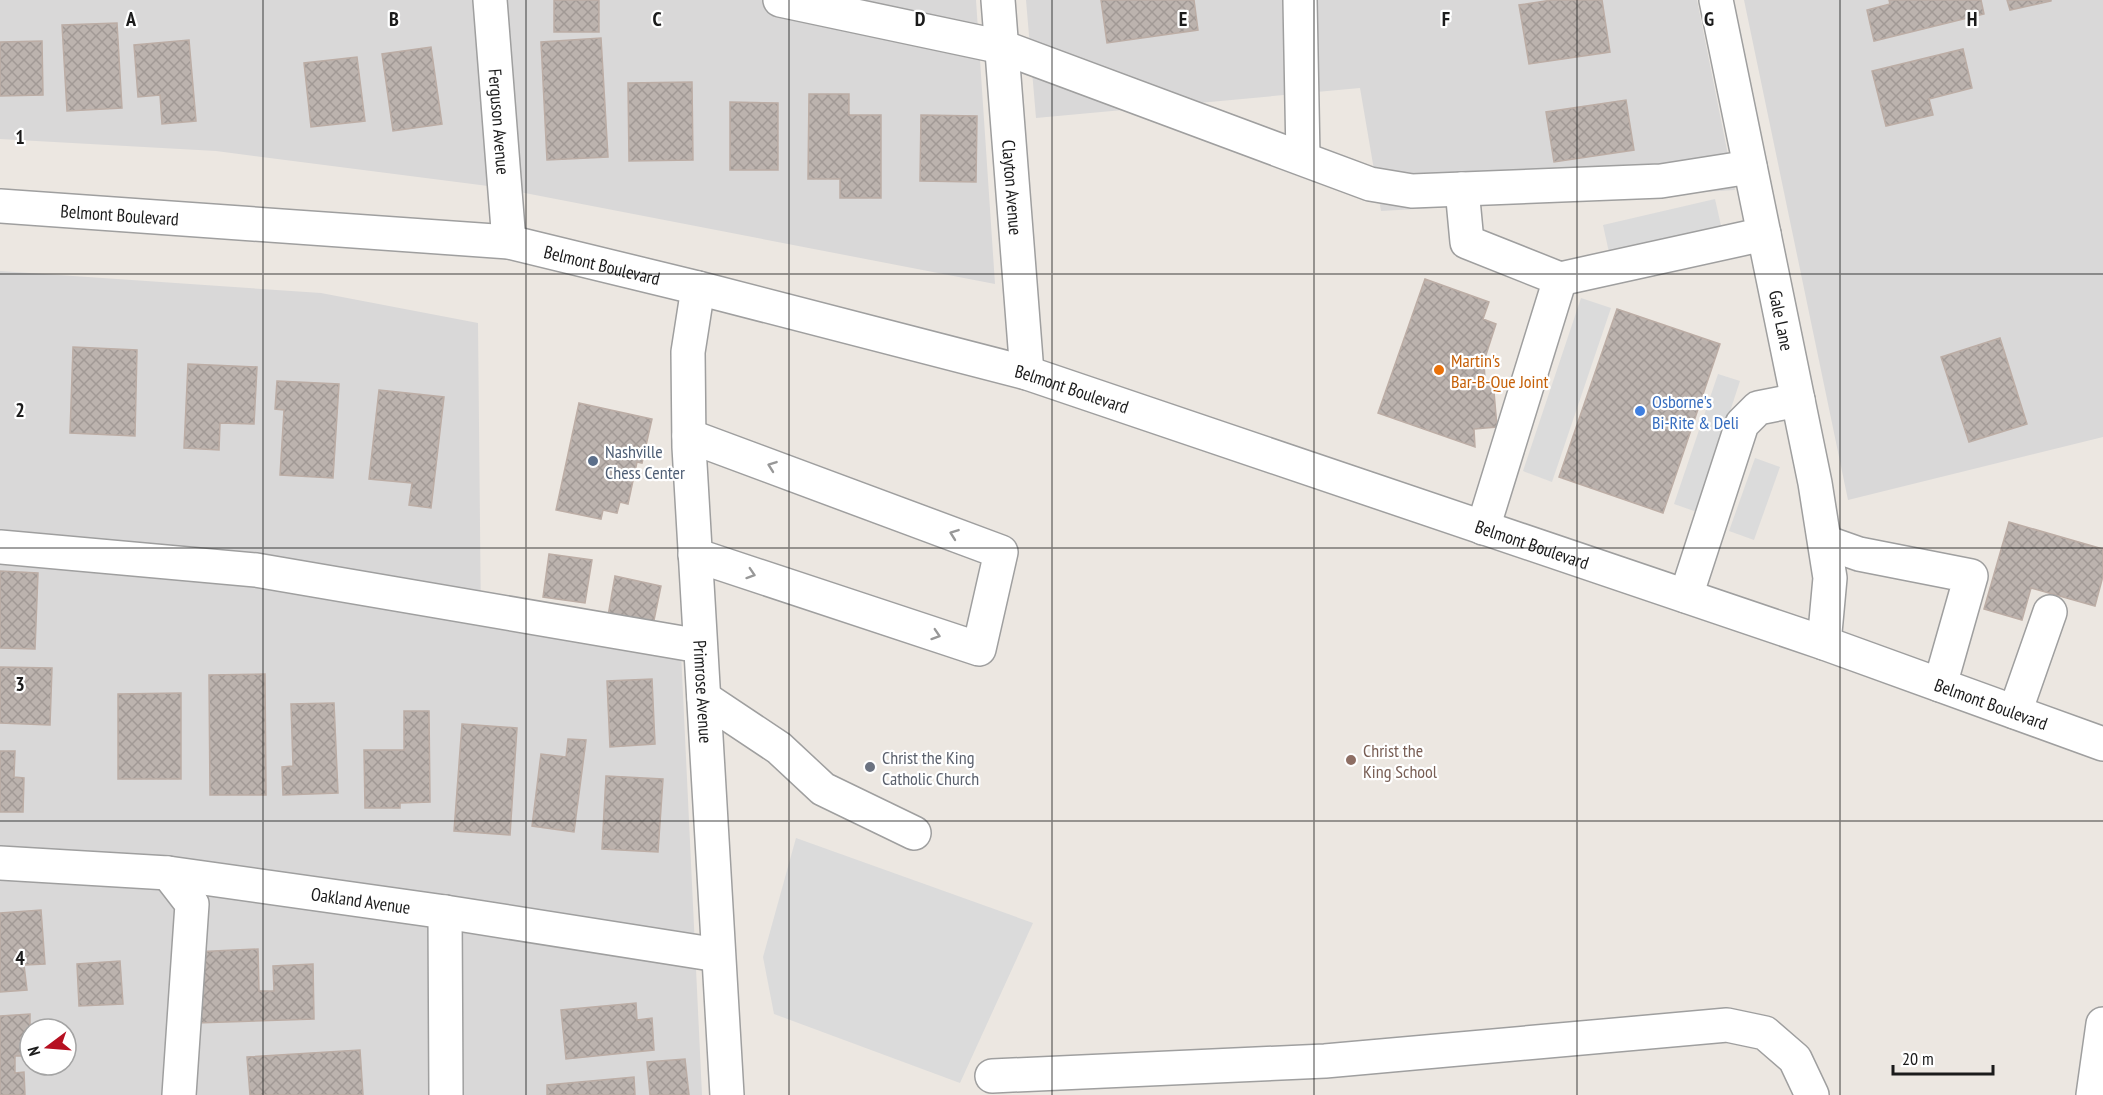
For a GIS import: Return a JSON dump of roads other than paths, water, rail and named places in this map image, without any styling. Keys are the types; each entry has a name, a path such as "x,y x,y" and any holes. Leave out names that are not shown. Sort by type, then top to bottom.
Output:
{"street":[{"name":"Ferguson Avenue","path":"490,0 509,243"},
{"path":"780,0 1002,47 1303,157 1370,184 1412,190 1661,181 1750,167"},
{"name":"Clayton Avenue","path":"998,0 1027,373"},
{"path":"1300,0 1303,157"},
{"name":"Gale Lane","path":"1716,0 1815,483 1825,542 1830,578 1824,642"},
{"path":"1462,189 1467,242 1560,279 1764,234"},
{"name":"Belmont Boulevard","path":"0,206 509,243 698,288 1027,373 1824,642 2103,744"},
{"path":"1483,528 1560,279"},
{"name":"Primrose Avenue","path":"698,288 688,352 689,436 727,1095"},
{"path":"1686,596 1742,424 1758,408 1798,400"},
{"path":"689,436 1001,552 979,649 695,555"},
{"path":"1825,542 1859,554 1971,576 1940,685"},
{"path":"0,548 256,570 700,645"},
{"path":"2015,712 2050,612"},
{"path":"704,698 779,748 823,789 914,833"},
{"name":"Oakland Avenue","path":"0,863 168,873 446,912 718,955"},
{"path":"168,873 192,904 179,1095"},
{"path":"446,912 446,1095"},
{"path":"2093,1095 2103,1024"},
{"path":"992,1073 1325,1061 1727,1025 1765,1033 1795,1059 1812,1095"}],"place":[{"name":"Martin's Bar-B-Que Joint","path":"1439,370"},
{"name":"Osborne's Bi-Rite & Deli","path":"1640,411"},
{"name":"Nashville Chess Center","path":"593,461"},
{"name":"Christ the King School","path":"1351,760"},
{"name":"Christ the King Catholic Church","path":"870,767"}]}
